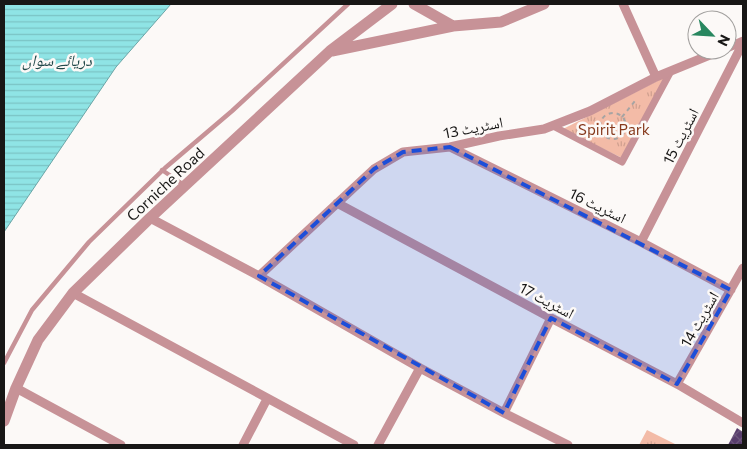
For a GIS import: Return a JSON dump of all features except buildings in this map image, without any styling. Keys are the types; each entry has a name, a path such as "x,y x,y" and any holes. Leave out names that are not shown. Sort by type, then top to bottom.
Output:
{"street":[{"name":"Corniche Road","path":"4,421 16,388 38,340 73,293 150,218 330,52 392,4"},
{"path":"414,4 453,26"},
{"path":"330,52 453,26 501,22 544,4"},
{"path":"623,4 656,77"},
{"name":"اسٹریٹ 15","path":"641,242 743,42"},
{"name":"اسٹریٹ 13","path":"259,276 374,169 403,152 450,147 499,136 544,129 590,111 656,77 698,60"},
{"path":"553,126 622,162 671,71"},
{"name":"اسٹریٹ 16","path":"450,147 641,242 731,290"},
{"name":"اسٹریٹ 17","path":"337,203 677,384 743,423"},
{"path":"150,218 259,276 420,368 568,445"},
{"name":"اسٹریٹ 14","path":"677,384 743,268"},
{"path":"73,293 354,445"},
{"path":"504,413 551,318"},
{"path":"378,445 420,368"},
{"path":"16,388 121,445"},
{"path":"243,445 267,399"}],"lane":[{"path":"4,363 32,310 89,242 162,170 232,111 348,4"},
{"path":"162,170 185,186"}],"path":[{"path":"622,117 635,102 636,88"},
{"path":"611,113 622,117 626,124 626,129 622,136 610,139 606,137 600,126 603,118 611,113"},
{"path":"574,136 582,125 600,126"}],"highlighted area":[{"path":"450,147 731,290 677,384 551,318 504,413 259,276 374,169 403,152"}],"green space":[{"name":"Spirit Park","path":"669,75 624,159 563,129"},
{"path":"647,430 677,445 639,445"}],"water":[{"name":"دریائے سواں","path":"4,4 171,4 116,67 4,232"}]}
